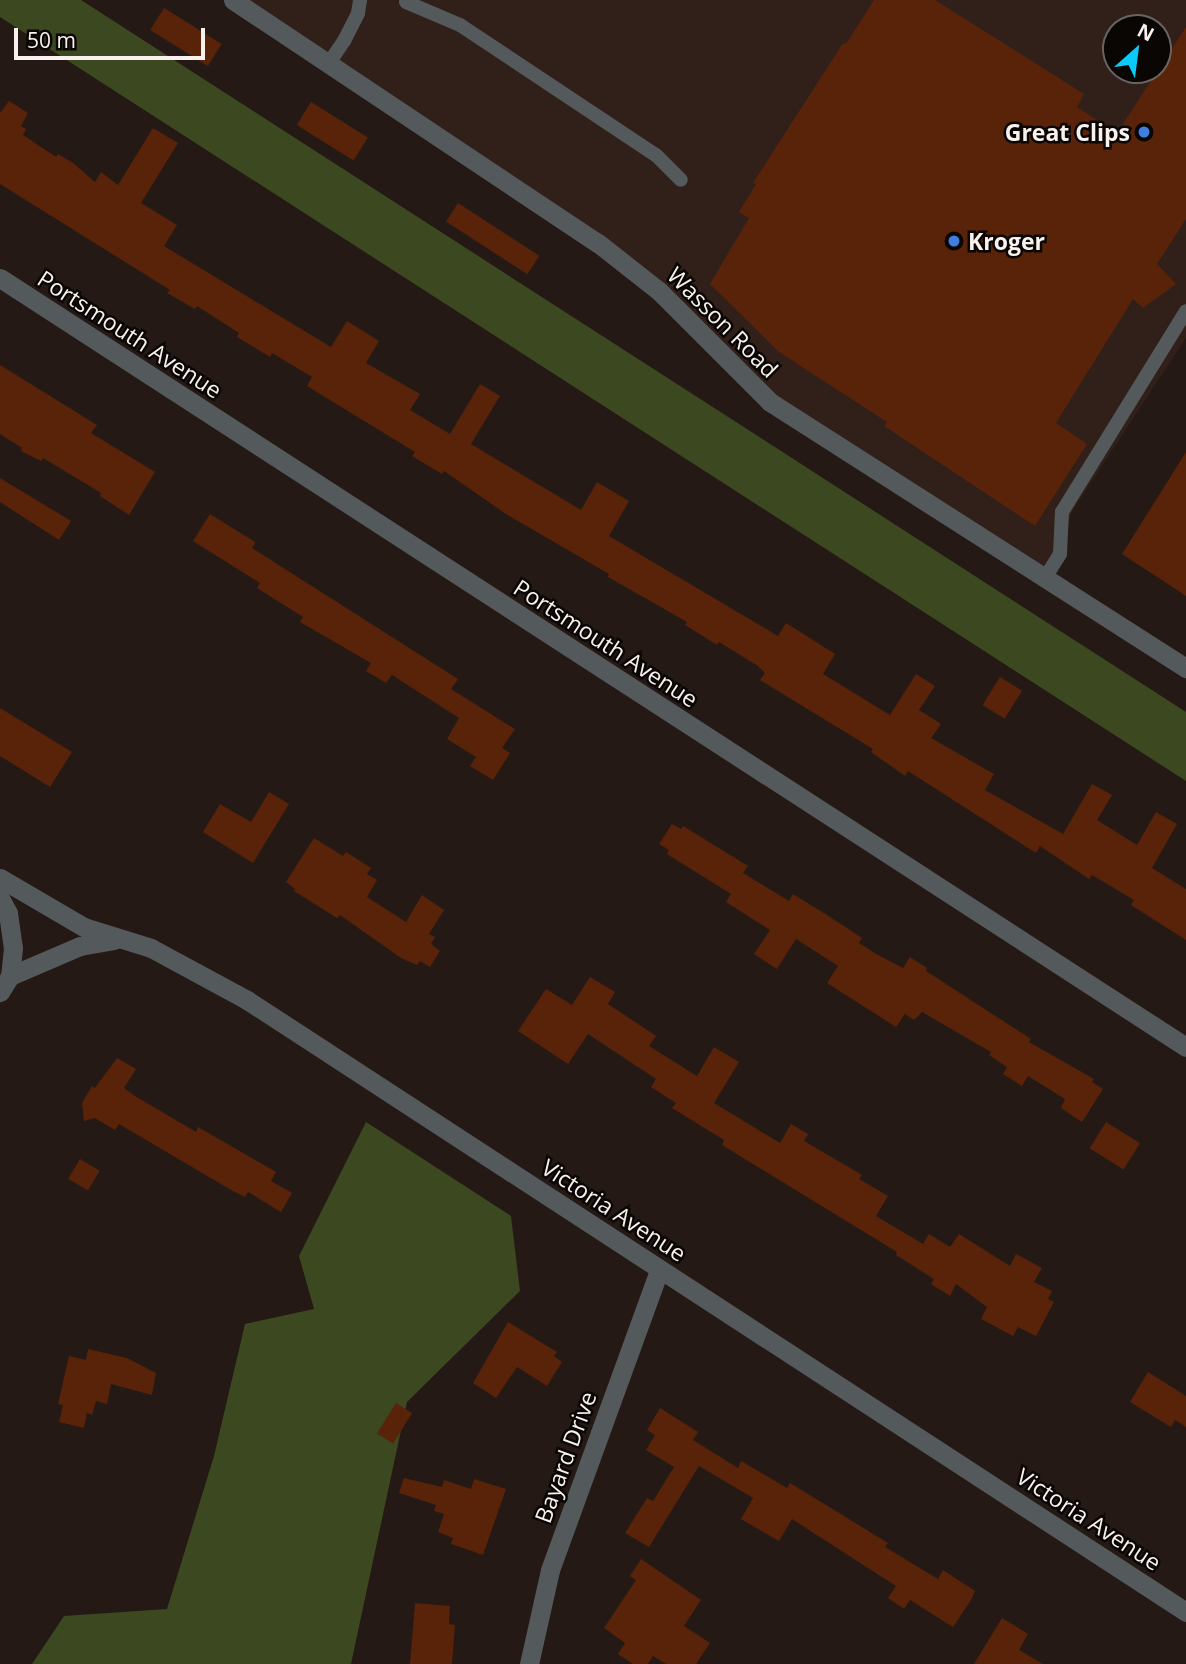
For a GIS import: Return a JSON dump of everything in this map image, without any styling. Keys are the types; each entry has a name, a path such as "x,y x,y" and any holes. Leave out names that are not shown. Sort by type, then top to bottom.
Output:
{"street":[{"name":"Wasson Road","path":"233,0 598,243 659,291 737,373 770,402 1186,668"},
{"name":"Portsmouth Avenue","path":"0,278 1186,1046"},
{"name":"Victoria Avenue","path":"0,878 84,928 151,948 247,1000 1186,1612"},
{"path":"0,898 8,913 13,948 5,984"},
{"path":"5,984 80,946 116,939"},
{"name":"Bayard Drive","path":"529,1664 550,1570 659,1270"}],"lane":[{"path":"329,63 354,22 360,0"},
{"path":"406,2 460,25 656,155 681,180"},
{"path":"1045,578 1060,554 1062,512 1186,311"}],"shaded area":[{"path":"233,0 1186,0 1186,338 1073,510 1045,578 770,402 659,291"}],"green space":[{"path":"0,0 81,0 1186,712 1186,781 0,17"},
{"path":"366,1122 511,1216 520,1291 407,1402 351,1664 32,1664 64,1616 167,1609 214,1456 245,1324 314,1309 299,1256"}],"building":[{"name":"Kroger","path":"874,0 935,0 1084,94 1077,107 1117,133 1149,84 1172,84 1172,49 1186,27 1186,219 1157,264 1176,284 1143,308 1133,299 1056,423 1087,444 1035,526 884,426 887,422 779,352 710,284 749,218 739,212 756,184 753,183 843,43 846,44"},
{"path":"164,8 222,44 208,66 150,30"},
{"path":"9,101 28,113 21,126 26,129 23,135 56,157 58,154 73,163 95,182 101,172 118,185 153,128 178,143 141,203 177,225 164,246 331,347 347,321 379,341 366,363 420,394 410,410 450,434 480,384 500,396 471,444 581,510 597,482 629,501 609,536 778,636 786,623 835,654 823,674 890,715 916,674 935,686 919,710 941,724 931,738 994,774 985,790 1063,834 1092,784 1112,795 1097,820 1137,845 1156,812 1177,824 1152,868 1186,889 1186,940 1131,905 1134,900 1092,875 1089,879 1040,846 1036,853 908,771 905,776 871,752 873,749 760,680 765,673 758,666 719,642 717,645 685,625 687,622 506,514 444,471 442,474 412,456 415,452 307,386 312,377 272,353 270,357 237,337 239,333 197,306 195,309 167,293 170,290 0,184 0,113"},
{"path":"311,102 368,138 354,160 297,125"},
{"path":"458,203 539,256 527,274 446,221"},
{"path":"0,365 97,425 91,433 155,472 129,515 100,496 101,493 43,458 41,461 21,451 22,448 0,434"},
{"path":"1186,452 1186,596 1122,554"},
{"path":"0,478 71,521 59,540 0,502"},
{"path":"210,514 255,542 252,548 458,679 451,689 515,729 502,748 510,753 493,780 470,766 476,757 447,739 459,718 392,675 386,683 366,671 371,663 300,622 303,617 257,588 260,583 193,541"},
{"path":"1000,677 1022,691 1005,719 983,705"},
{"path":"0,708 72,752 50,787 0,756"},
{"path":"269,792 289,804 253,863 203,832 220,804 251,822"},
{"path":"672,824 681,829 683,826 748,866 743,873 789,901 793,894 827,915 862,938 859,943 878,955 903,968 910,957 927,968 926,971 1031,1039 1029,1042 1094,1079 1092,1082 1103,1089 1082,1122 1061,1108 1065,1099 1028,1076 1022,1086 1003,1074 1007,1067 989,1055 991,1052 922,1012 914,1020 905,1014 896,1027 827,983 838,966 796,939 777,969 754,954 770,930 726,902 731,894 667,854 669,850 659,844"},
{"path":"314,838 343,856 346,852 371,868 367,874 377,880 367,897 406,922 422,895 444,910 429,934 435,937 431,944 440,951 430,967 420,961 417,965 401,958 340,915 337,918 294,891 286,882"},
{"path":"590,977 615,992 608,1004 656,1036 649,1046 697,1076 714,1047 739,1062 714,1103 780,1143 791,1124 808,1134 804,1141 862,1175 859,1179 888,1196 876,1216 923,1244 929,1234 950,1247 959,1234 1010,1266 1016,1254 1042,1268 1034,1282 1052,1291 1048,1299 1054,1302 1036,1336 1018,1327 1013,1336 981,1319 987,1307 956,1284 950,1296 931,1284 934,1279 896,1255 897,1252 722,1145 724,1140 672,1108 676,1103 651,1087 656,1079 588,1034 568,1064 518,1031 546,989 572,1005"},
{"path":"117,1058 136,1069 124,1088 135,1096 196,1132 198,1127 276,1172 271,1181 292,1193 281,1212 248,1192 245,1197 231,1190 119,1124 115,1130 95,1118 84,1121 82,1103 92,1086 95,1088"},
{"path":"1106,1122 1140,1143 1123,1169 1090,1148"},
{"path":"80,1159 100,1171 88,1191 68,1179"},
{"path":"508,1322 557,1352 554,1356 562,1362 547,1386 517,1367 496,1398 473,1383"},
{"path":"88,1349 127,1358 156,1373 152,1395 111,1384 107,1404 96,1401 92,1415 87,1413 84,1428 59,1422 63,1405 58,1404 69,1356 86,1360"},
{"path":"1148,1372 1186,1396 1186,1427 1175,1420 1171,1427 1130,1402"},
{"path":"396,1403 412,1413 393,1444 377,1434"},
{"path":"660,1408 698,1432 693,1440 738,1468 741,1461 787,1488 790,1483 888,1543 885,1547 938,1579 943,1570 975,1591 953,1627 910,1600 904,1609 888,1598 896,1586 792,1519 779,1541 741,1519 753,1498 699,1466 649,1547 625,1533 647,1498 653,1501 674,1467 646,1450 655,1435 647,1430"},
{"path":"404,1478 442,1487 444,1480 471,1489 474,1479 506,1489 483,1555 451,1544 453,1538 438,1532 444,1514 434,1511 436,1505 399,1493"},
{"path":"641,1559 701,1600 684,1626 710,1643 696,1664 666,1664 653,1656 648,1664 633,1664 618,1654 625,1643 604,1628 636,1580 630,1576"},
{"path":"415,1603 450,1606 449,1624 455,1625 452,1664 410,1664"},
{"path":"1002,1618 1028,1634 1019,1650 1043,1664 974,1664"}],"place":[{"name":"Great Clips","path":"1144,132"},
{"name":"Kroger","path":"954,241"}]}
